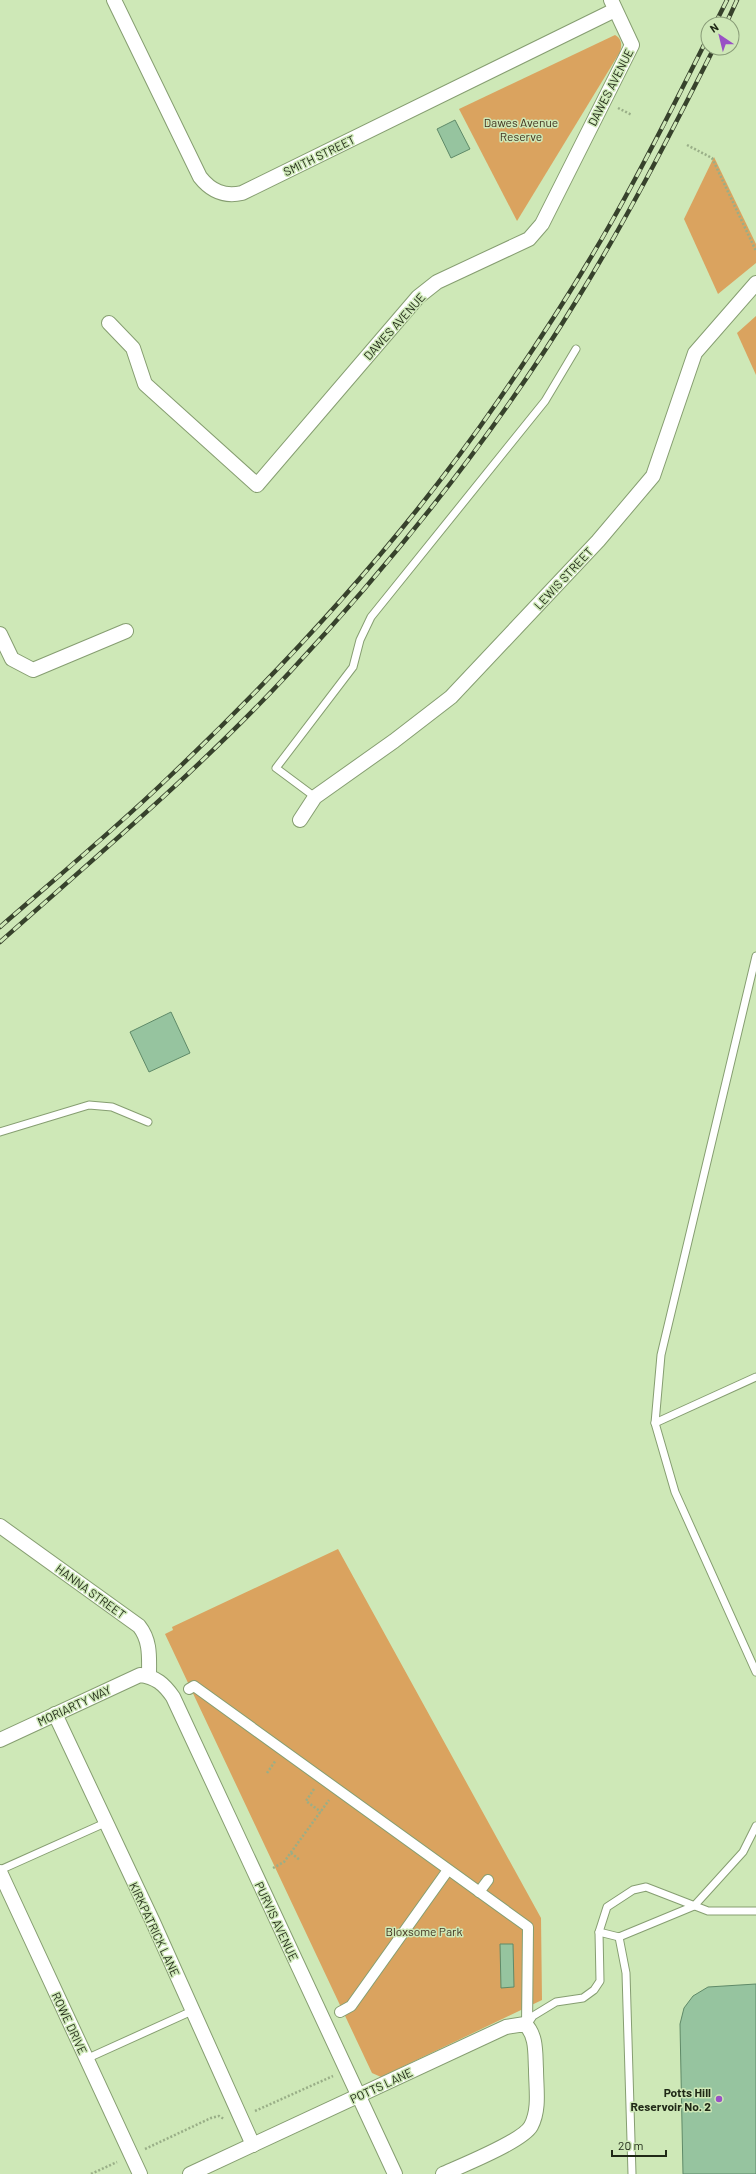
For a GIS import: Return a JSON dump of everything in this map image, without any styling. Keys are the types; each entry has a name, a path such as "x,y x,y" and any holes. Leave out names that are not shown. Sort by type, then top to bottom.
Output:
{"street":[{"name":"SMITH STREET","path":"114,0 200,177 212,189 222,194 233,195 249,189 613,5"},
{"name":"DAWES AVENUE","path":"109,323 133,348 145,384 256,485 418,297 437,282 528,239 542,224 632,45 613,5"},
{"name":"LEWIS STREET","path":"300,820 315,796 394,741 451,697 598,541 653,476 695,353 756,283"},
{"path":"0,634 12,659 33,670 126,631"},
{"name":"HANNA STREET","path":"0,1526 139,1626 146,1634 148,1644 149,1676"},
{"name":"MORIARTY WAY","path":"0,1740 140,1675 149,1676"},
{"name":"PURVIS AVENUE","path":"149,1676 159,1680 173,1697 395,2174"},
{"path":"189,1689 194,1686 528,1927 527,2026 534,2036 537,2102 530,2128 521,2136 508,2143 443,2174"},
{"name":"KIRKPATRICK LANE","path":"55,1714 152,1922 253,2145"},
{"path":"340,2012 351,2006 448,1870"},
{"name":"ROWE DRIVE","path":"0,1871 140,2174"},
{"path":"479,1892 488,1880"},
{"name":"POTTS LANE","path":"190,2174 506,2027 516,2024 525,2024 527,2026"}],"lane":[{"path":"315,796 276,768 353,667 360,640 371,617 545,401 576,349"},
{"path":"756,956 660,1355 655,1423 676,1492 756,1672"},
{"path":"0,1132 89,1105 112,1107 148,1122"},
{"path":"655,1423 756,1377"},
{"path":"0,1871 105,1823"},
{"path":"599,1932 619,1937 694,1906 743,1852 756,1826"},
{"path":"527,2026 533,2016 556,2002 583,1998 594,1990 600,1981 599,1932 607,1907 633,1890 646,1887 708,1911 756,1911"},
{"path":"619,1937 626,1973 632,2174"},
{"path":"86,2059 192,2011"}],"path":[{"path":"687,145 712,158 756,251"},
{"path":"320,1812 306,1801 321,1778"},
{"path":"273,1868 284,1862 337,1789"},
{"path":"291,1853 300,1860"},
{"path":"254,2112 329,2078"},
{"path":"151,2146 211,2118"},
{"path":"91,2174 97,2171"}],"green space":[{"name":"Dawes Avenue Reserve","path":"615,35 621,42 620,52 517,221 459,109"},
{"path":"714,157 756,244 756,263 718,294 684,219"},
{"path":"756,316 756,375 737,333"},
{"name":"Bloxsome Park","path":"338,1549 541,1918 542,2000 381,2077 372,2073 165,1634 173,1630 172,1627"}],"building":[{"path":"455,120 470,149 451,158 437,129"},
{"path":"171,1012 190,1053 149,1072 130,1032"},
{"path":"500,1944 513,1944 514,1987 501,1988"},
{"name":"Potts Hill Reservoir No. 2","path":"756,1984 756,2174 683,2174 680,2024 684,2008 693,1996 708,1987"}],"railway":[{"path":"719,16 727,0"},
{"path":"730,16 737,0"},
{"path":"0,927 127,816 213,734 301,645 384,551 462,452 498,401 571,290 637,176 700,53"},
{"path":"0,942 148,811 255,709 368,585 443,493 479,446 513,397 578,298 632,206 710,56"}],"place":[{"name":"Potts Hill Reservoir No. 2","path":"719,2099"}]}
